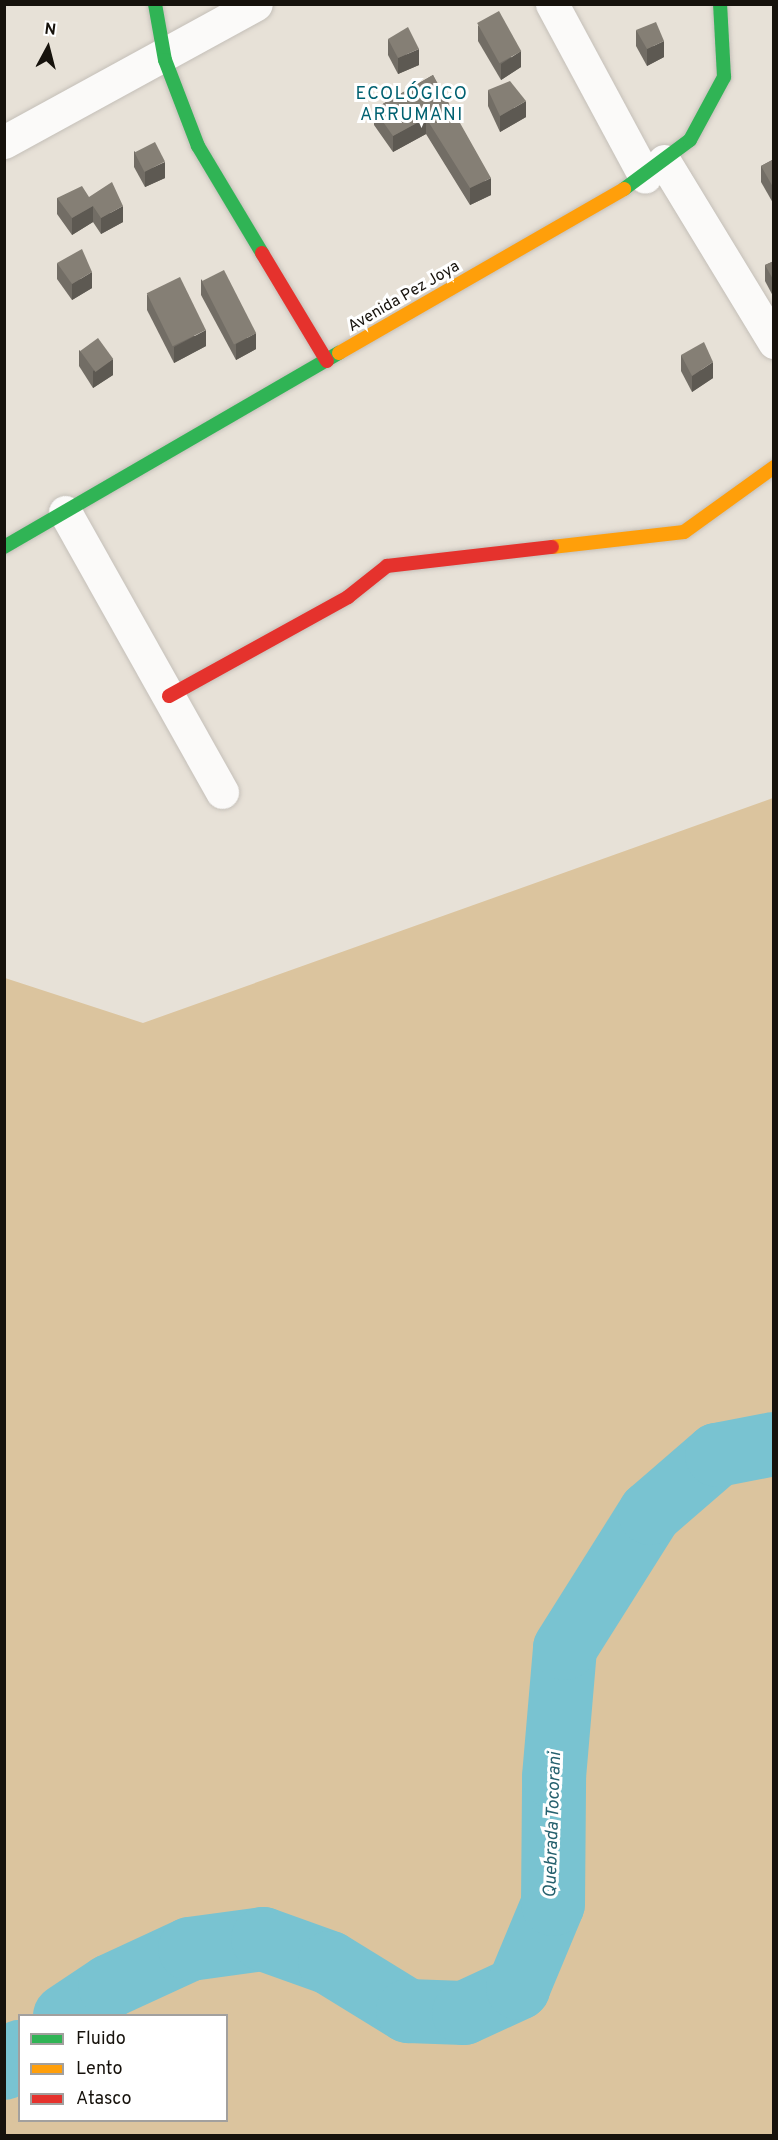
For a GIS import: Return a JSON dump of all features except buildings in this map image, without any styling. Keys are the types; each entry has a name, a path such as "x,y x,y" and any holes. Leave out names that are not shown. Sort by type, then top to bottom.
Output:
{"street":[{"path":"155,4 164,55 198,146 327,361"},
{"path":"4,142 256,4"},
{"path":"552,4 655,169 774,342"},
{"name":"Avenida Pez Joya","path":"4,547 655,169 690,140 724,77 720,4"},
{"path":"169,696 348,597 387,566 684,532 774,467"},
{"path":"65,512 222,792"}],"shaded area":[{"path":"773,798 773,2135 5,2135 5,978 143,1023"}],"waterway":[{"name":"Quebrada Tocorani","path":"68,2014 110,1986 190,1949 263,1939 330,1963 408,2011 464,2013 518,1988 553,1904 554,1777 565,1648 650,1513 717,1455 774,1444"},
{"name":"Quebrada Tocorani","path":"4,2068 18,2054"}],"traffic: fast":[{"path":"155,4 165,60 198,146 262,253"},
{"path":"624,189 690,140 724,77 720,4"},
{"path":"4,547 339,353"}],"traffic: slow":[{"path":"339,353 624,189"},
{"path":"552,547 684,532 774,467"}],"traffic: jam":[{"path":"262,253 327,361"},
{"path":"169,696 348,597 387,566 552,547"}],"district":[{"name":"ECOLÓGICO ARRUMANI","path":"412,106"}]}
